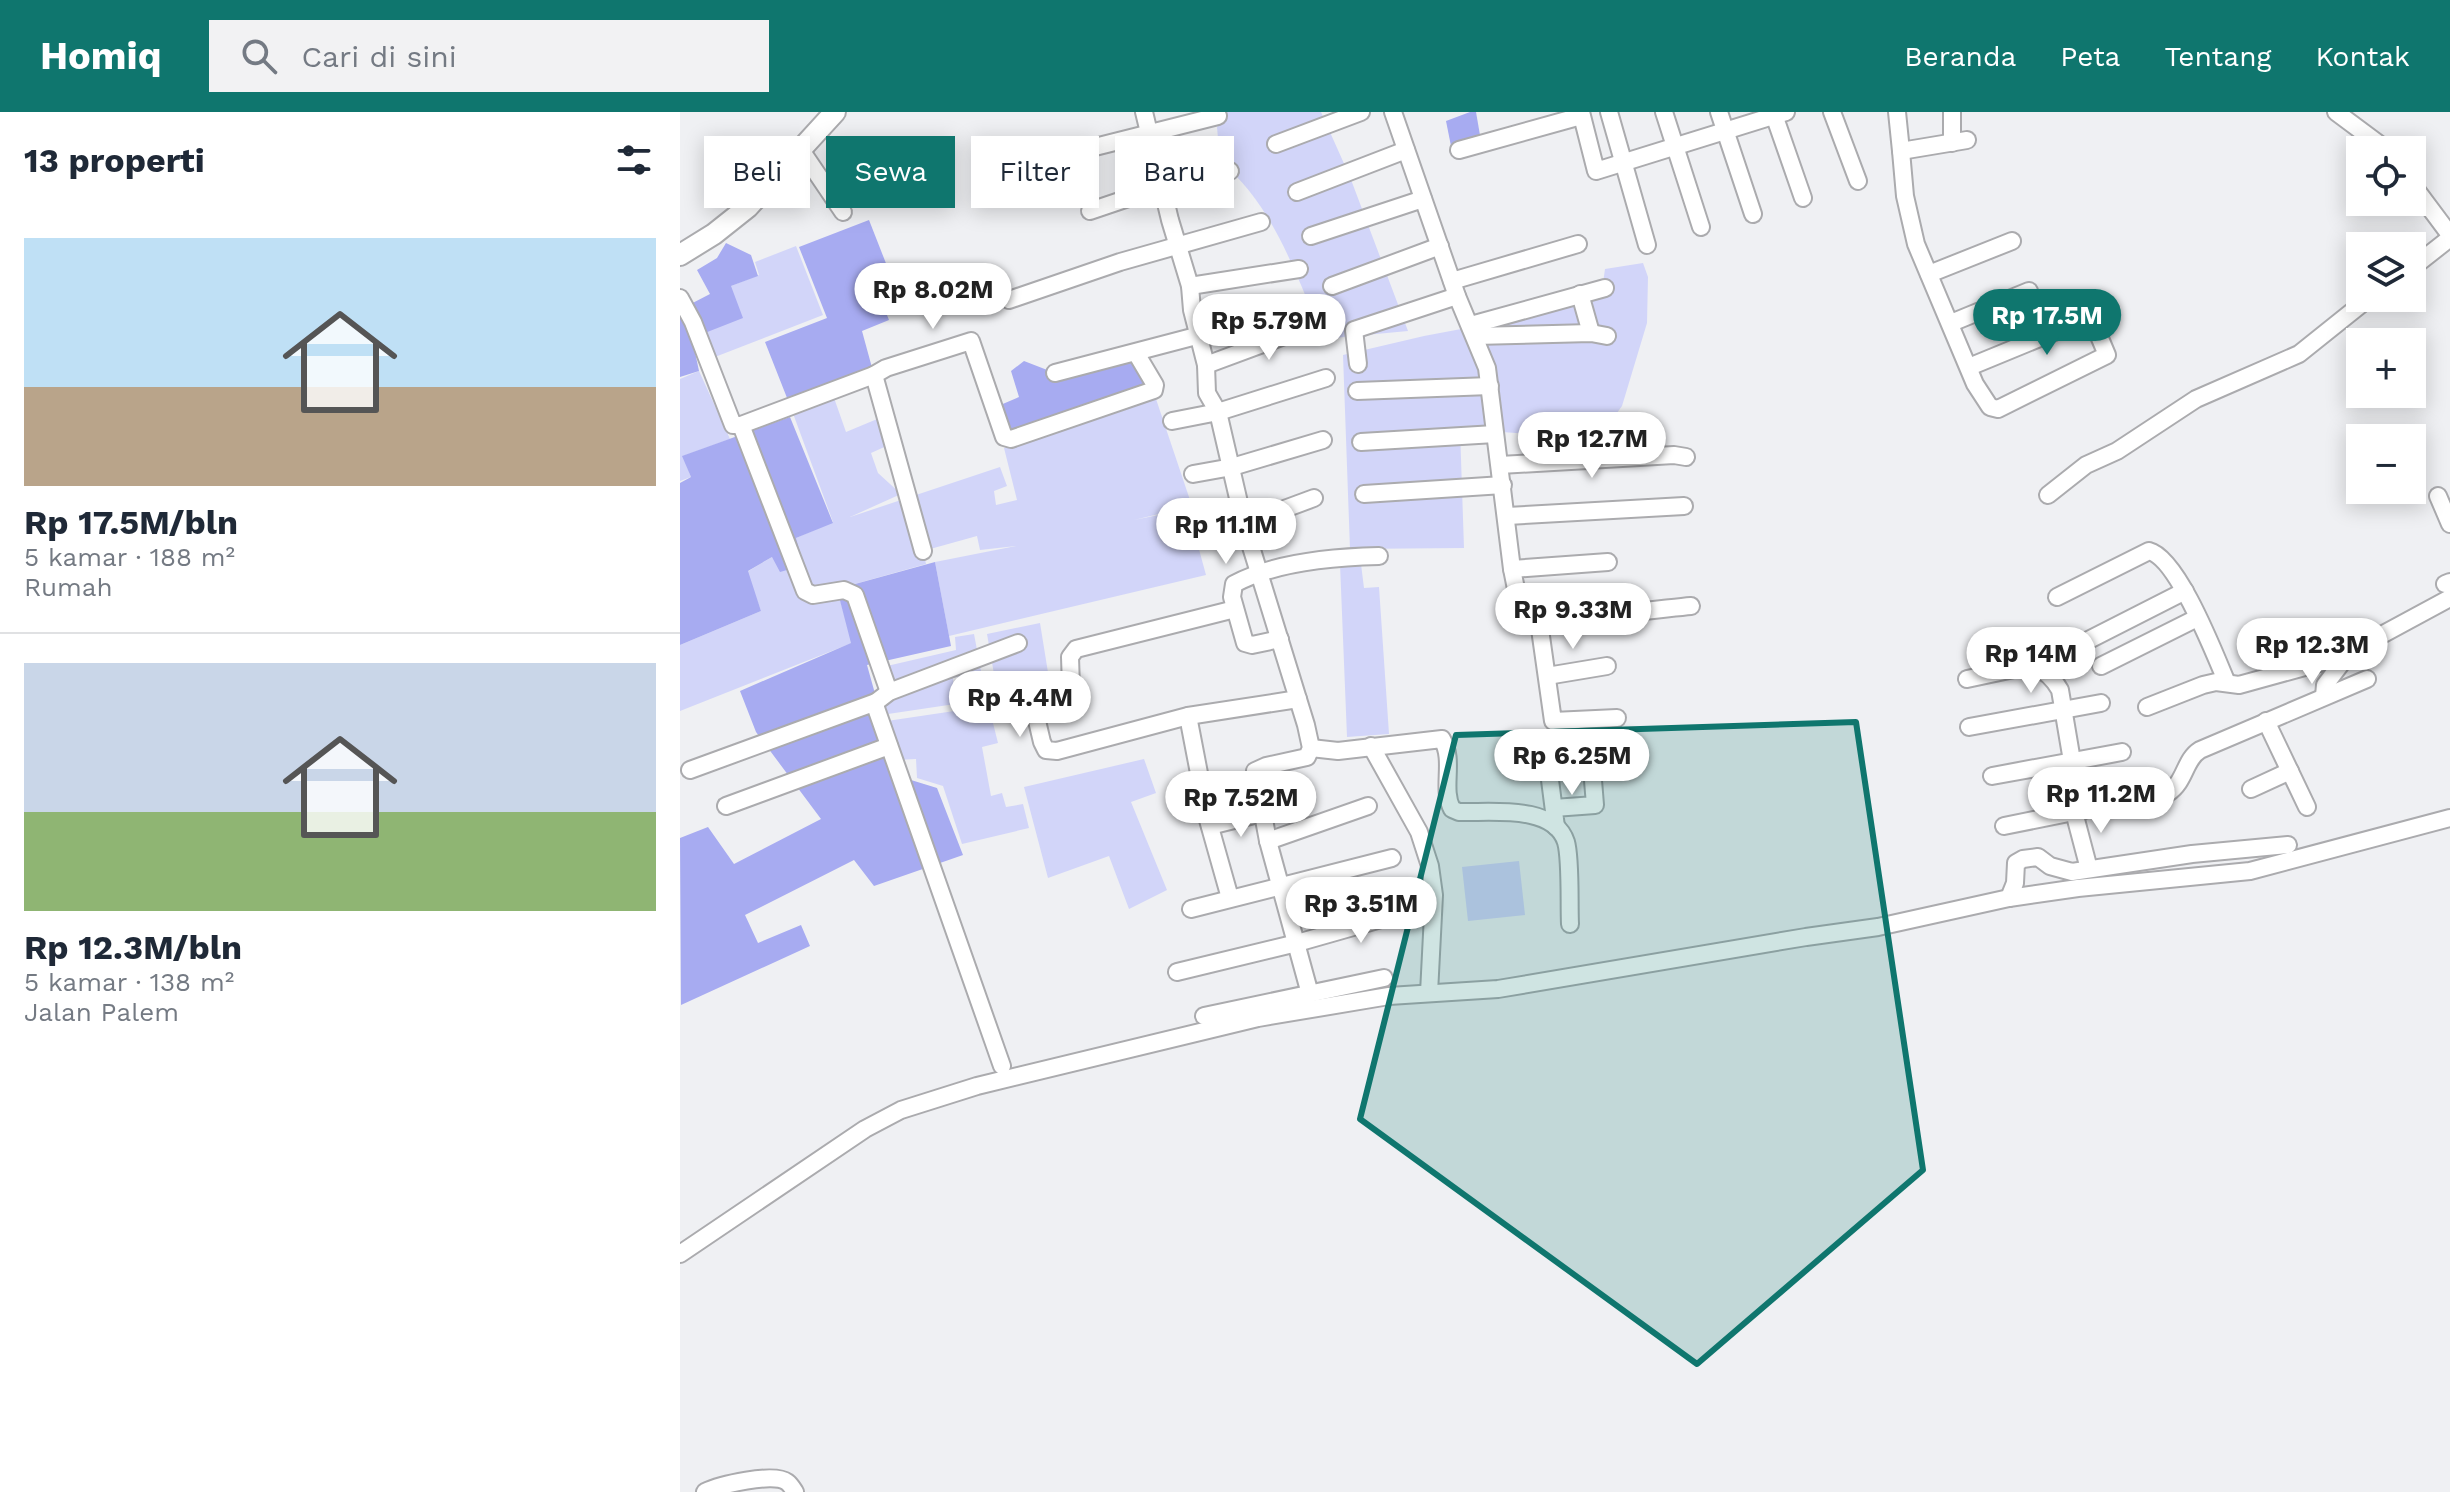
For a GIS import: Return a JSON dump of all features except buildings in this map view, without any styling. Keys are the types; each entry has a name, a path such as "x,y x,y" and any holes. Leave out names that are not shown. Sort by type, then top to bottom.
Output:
{"main road":[{"path":"810,140 835,112"},
{"path":"680,255 714,234 747,208"}],"street":[{"path":"1144,112 1150,134"},
{"path":"1276,144 1336,117 1361,112"},
{"path":"1393,112 1454,288 1487,368 1512,569 1520,609 1538,615 1601,615 1691,606"},
{"path":"1609,112 1647,245"},
{"path":"1664,112 1701,227"},
{"path":"1719,112 1753,214"},
{"path":"1832,112 1858,181"},
{"path":"1897,112 1905,196 1916,244 1986,404 1998,409 2107,355 2091,317"},
{"path":"1901,151 1960,142 1952,112"},
{"path":"2336,112 2368,136"},
{"path":"1459,150 1581,114 1596,171 1778,113 1803,198"},
{"path":"1099,146 1218,116"},
{"path":"1297,192 1406,150"},
{"path":"810,163 843,212"},
{"path":"1311,236 1423,199"},
{"path":"1090,211 1115,203"},
{"path":"2426,204 2450,237 2426,257"},
{"path":"1167,208 1190,286 1192,310 1206,365 1207,393 1218,412 1244,524 1311,748 1307,757 1255,771 1268,841 1310,994"},
{"path":"1009,300 1120,262 1261,222"},
{"path":"1929,274 2012,241"},
{"path":"1358,364 1354,330 1454,288 1578,244"},
{"path":"1332,286 1440,246"},
{"path":"1190,286 1299,269"},
{"path":"1473,330 1605,288"},
{"path":"1951,323 2029,291"},
{"path":"1473,330 1599,335 1580,294"},
{"path":"680,298 693,322 728,419 733,425 741,425 886,368 971,341 1004,437 1011,439 1154,390 1156,386 1136,353"},
{"path":"1969,367 2110,309"},
{"path":"2048,495 2086,465 2117,451 2196,399 2299,354 2352,312"},
{"path":"1206,365 1319,323"},
{"path":"1055,373 1200,335"},
{"path":"874,375 923,551"},
{"path":"1172,421 1218,412 1326,378"},
{"path":"1357,391 1490,386"},
{"path":"741,425 805,591 813,595 844,590 855,595 883,697 889,746 1002,1066"},
{"path":"1361,442 1495,434"},
{"path":"1193,474 1232,467 1323,440"},
{"path":"1500,465 1686,457"},
{"path":"1364,494 1503,485"},
{"path":"2438,496 2450,524"},
{"path":"1213,529 1244,524 1314,498"},
{"path":"1507,516 1684,506"},
{"path":"2057,597 2149,551 2162,557 2185,591 2227,683"},
{"path":"1280,639 1247,645 1235,609 1232,587 1237,582 1300,563 1337,557 1379,556"},
{"path":"1512,569 1608,562"},
{"path":"2147,707 2203,685 2216,682 2239,685 2350,652 2448,588"},
{"path":"2069,650 2185,591"},
{"path":"1235,609 1076,649 1070,657 1071,687 1037,703 1034,708 1042,742 1049,752 1188,716 1298,699"},
{"path":"1538,615 1553,721 1617,718"},
{"path":"2101,666 2197,618"},
{"path":"690,770 1018,643"},
{"path":"2324,696 2325,685 2350,652"},
{"path":"1547,676 1607,666"},
{"path":"1967,679 2028,666 2037,667 2055,680 2060,690 2089,869"},
{"path":"2004,826 2168,793 2178,786 2193,755 2367,679"},
{"path":"1969,727 2101,703"},
{"path":"1188,716 1210,826 1230,898"},
{"path":"2266,721 2307,807"},
{"path":"1311,748 1338,751 1442,739 1449,757 1448,802 1452,809 1459,812 1528,814 1549,819 1556,827 1566,842 1570,924"},
{"path":"726,806 889,746"},
{"path":"1371,746 1419,832 1430,866 1434,895 1429,993"},
{"path":"1992,776 2122,752"},
{"path":"2251,789 2290,771"},
{"path":"1268,841 1368,806"},
{"path":"1554,808 1556,827"},
{"path":"1210,826 1262,813"},
{"path":"680,1254 865,1129 901,1110 977,1086 1159,1040 1258,1018 1389,996 1498,989 1839,934 2009,898 2125,882 2250,871 2450,818"},
{"path":"2009,898 2015,883 2016,863 2023,859 2038,857 2050,866 2072,872 2217,851 2288,845"},
{"path":"1191,909 1392,858"},
{"path":"1177,972 1297,943 1413,910"},
{"path":"1204,1016 1384,978"},
{"path":"705,1492 763,1478 788,1482 795,1492"}],"highlighted area":[{"path":"1856,722 1923,1170 1697,1364 1360,1119 1456,735"}],"shaded area":[{"path":"1221,112 1321,112 1350,177 1408,331 1323,339 1282,243 1255,198 1234,174 1234,136 1218,136 1217,127 1224,120"},
{"path":"1476,112 1481,141 1452,151 1446,121"},
{"path":"869,220 898,294 881,300 889,320 862,331 874,375 791,408 765,342 827,318 799,247"},
{"path":"726,243 751,255 758,276 731,286 743,318 692,338 699,371 680,377 680,312 710,294 697,270 717,258"},
{"path":"796,246 823,315 702,362 692,338 731,286 759,275 755,262"},
{"path":"1643,263 1648,277 1647,323 1622,406 1598,439 1460,429 1464,548 1350,549 1343,355 1509,320 1603,283 1605,269"},
{"path":"1133,356 1153,387 1008,436 998,406 1019,397 1011,371 1024,361 1055,373"},
{"path":"699,371 730,439 683,456 691,477 680,481 680,379"},
{"path":"833,395 846,432 882,417 891,444 871,453 878,473 901,494 850,517 1000,467 1007,486 994,491 996,505 1017,500 1004,448 1155,396 1192,506 1134,520 1188,509 1206,575 949,636 935,562 1016,546 980,550 977,536 923,551 926,564 837,589 852,643 680,711 680,645 761,611 747,572 772,557 804,564 796,538 833,522 791,408"},
{"path":"790,417 833,523 796,538 804,565 780,572 772,557 748,571 761,611 680,645 680,483 691,477 682,456"},
{"path":"935,562 951,646 867,665 898,776 937,788 963,855 874,886 854,860 745,915 758,943 801,925 810,946 681,1005 680,838 708,827 734,864 821,819 756,732 740,691 851,643 837,589"},
{"path":"1340,564 1361,564 1364,588 1379,587 1389,734 1347,737"},
{"path":"1040,623 1051,691 989,707 998,743 982,747 991,796 1002,793 1006,807 1023,804 1029,828 962,844 943,786 917,778 916,759 896,760 887,721 961,710 957,681 994,674 987,634"},
{"path":"974,634 981,671 953,678 955,704 888,714 874,669 956,650 955,637"},
{"path":"1144,759 1156,793 1131,802 1167,890 1129,909 1109,856 1048,878 1024,787"},
{"path":"1519,861 1525,915 1468,921 1462,867"}]}
